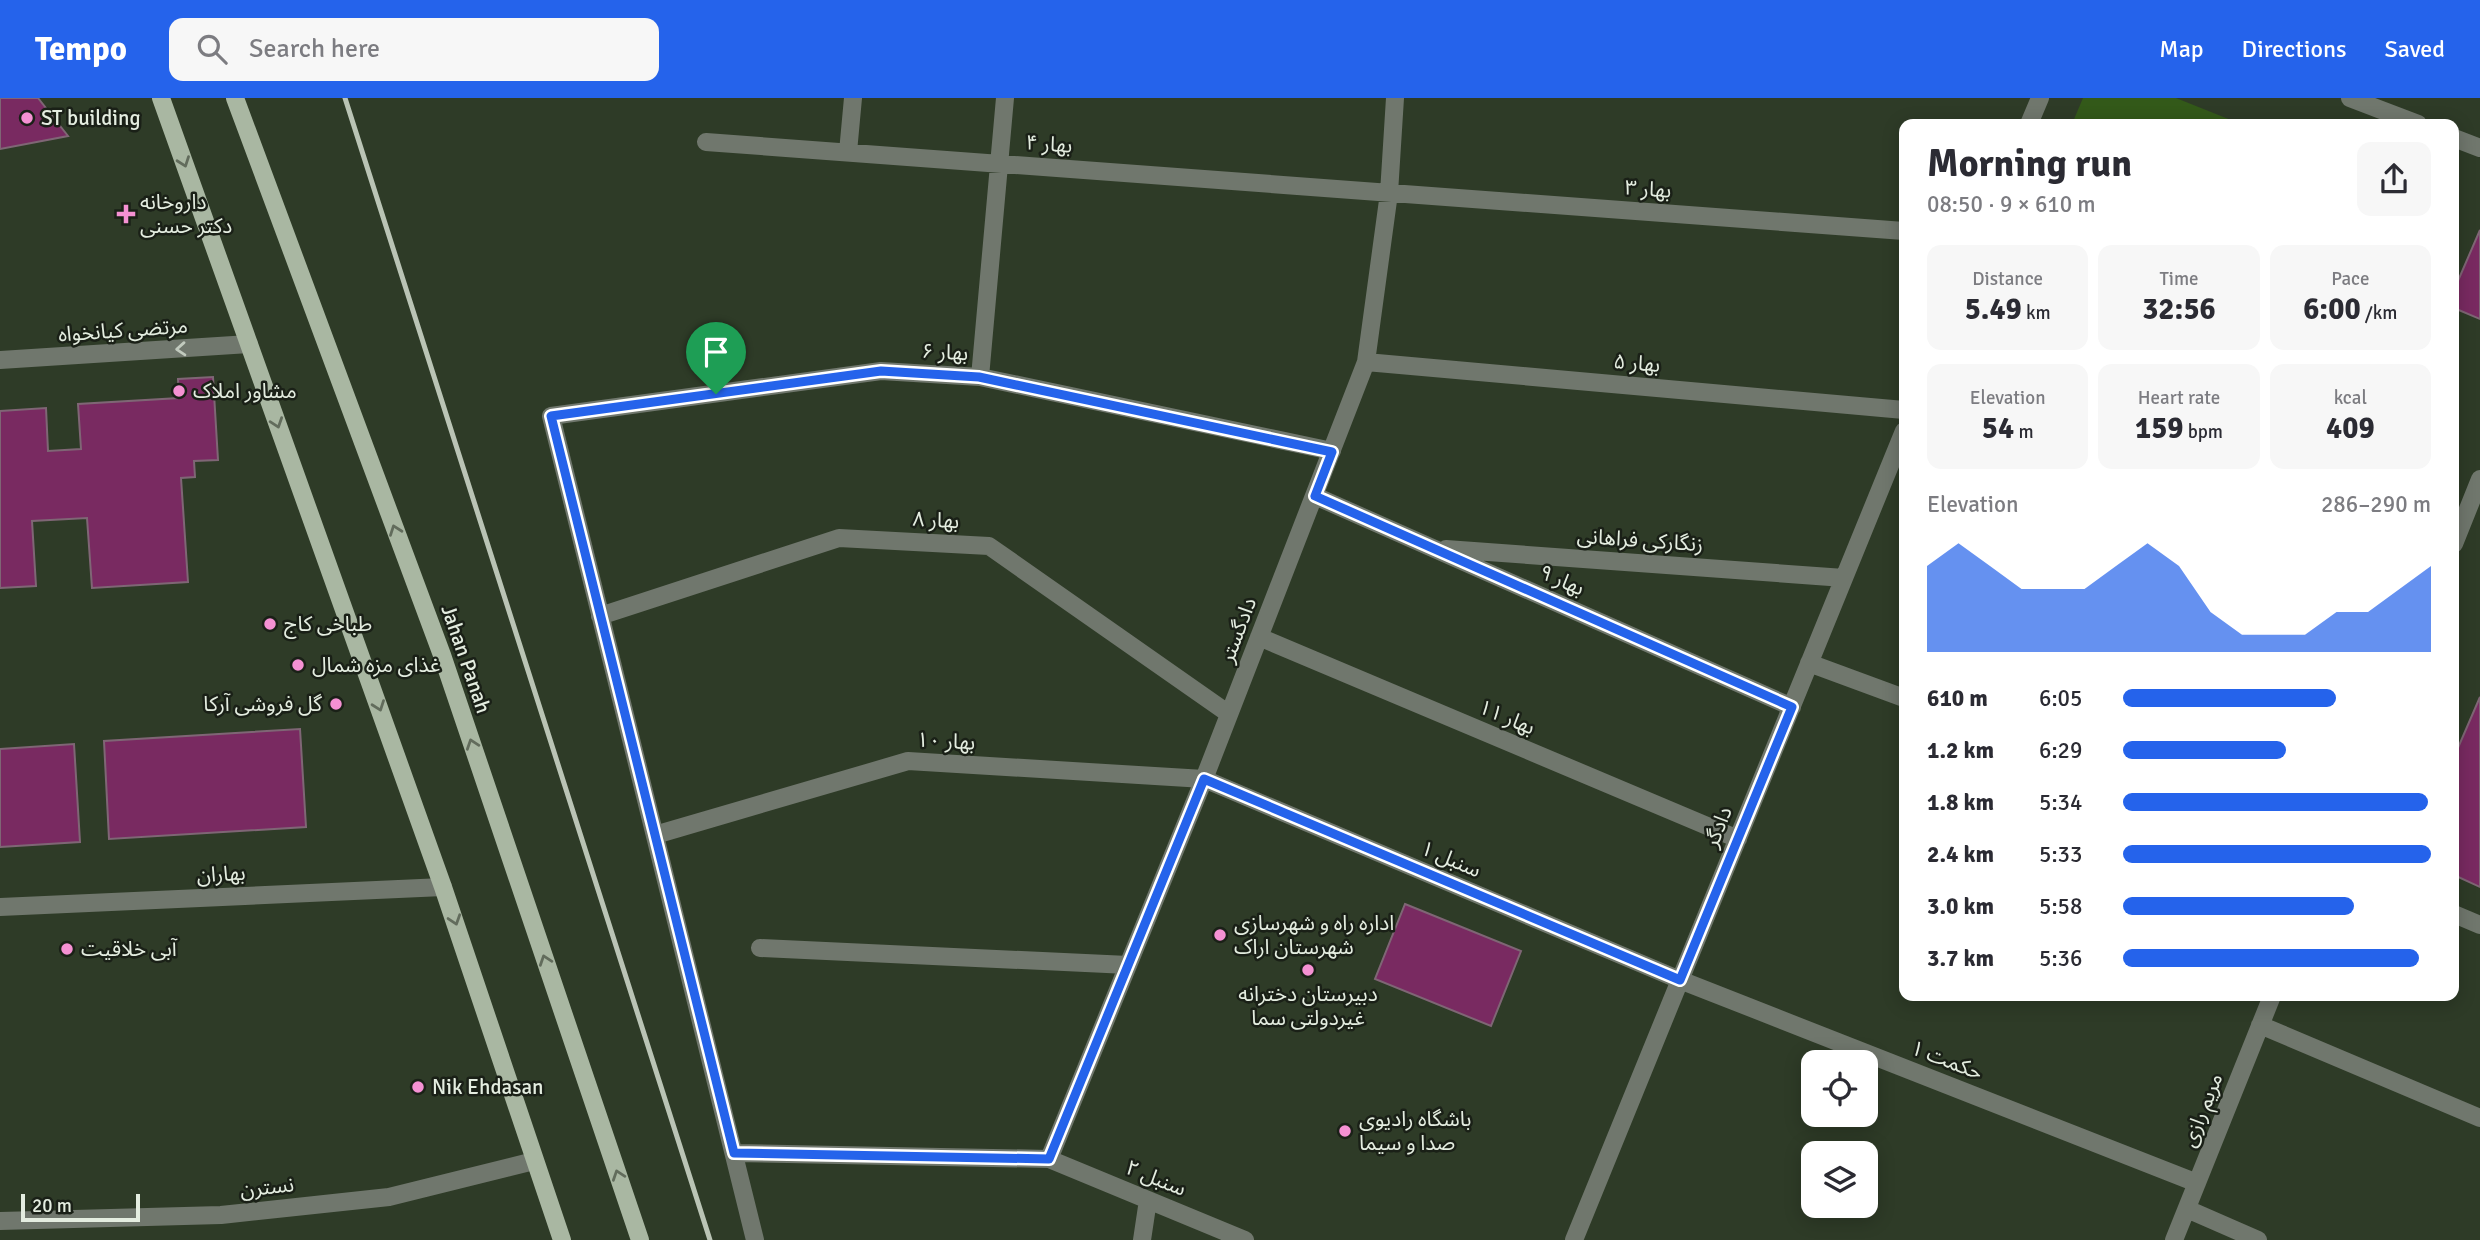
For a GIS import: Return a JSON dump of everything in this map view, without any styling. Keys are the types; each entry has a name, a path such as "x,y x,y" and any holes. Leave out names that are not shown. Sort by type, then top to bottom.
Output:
{"main road":[{"path":"161,98 443,887 562,1240"},
{"name":"Jahan Panah","path":"235,98 442,655 639,1240"}],"street":[{"path":"848,152 853,98"},
{"path":"979,377 1005,98"},
{"name":"دادگستر","path":"1049,1159 1204,779 1366,362 1389,192 1395,98"},
{"path":"2031,119 2040,98"},
{"path":"2350,98 2405,119"},
{"path":"2459,140 2480,148"},
{"name":"بهار ۴","path":"706,142 1389,192"},
{"name":"بهار ۳","path":"1389,192 1899,231"},
{"name":"مرتضی کیانخواه","path":"0,360 249,344"},
{"name":"بهار ۵","path":"1366,362 1899,410"},
{"name":"بهار ۶","path":"600,616 551,416 881,371 979,377 1332,452"},
{"name":"دادگر","path":"1574,1240 1899,443"},
{"path":"2459,532 2480,479"},
{"name":"بهار ۹","path":"1315,496 1792,707"},
{"name":"بهار ۸","path":"600,616 839,538 989,546 1229,714"},
{"name":"زنگارکی فراهانی","path":"1432,547 1844,578"},
{"path":"600,616 755,1240"},
{"name":"بهار ۱۱","path":"1259,637 1738,839"},
{"path":"1809,663 1899,696"},
{"name":"بهار ۱۰","path":"655,835 908,761 1204,779"},
{"name":"سنبل ۱","path":"1204,779 1680,980"},
{"name":"بهاران","path":"0,907 443,887"},
{"path":"2459,916 2480,925"},
{"path":"760,948 1128,965"},
{"name":"حکمت ۱","path":"1680,980 2197,1183"},
{"name":"مریم رازی","path":"2174,1240 2270,1001"},
{"path":"2260,1025 2480,1118"},
{"path":"734,1153 1049,1159"},
{"name":"سنبل ۲","path":"1049,1159 1245,1240"},
{"name":"نسترن","path":"0,1221 221,1215 389,1197 534,1161"},
{"path":"1142,1240 1148,1200"},
{"path":"2187,1209 2258,1240"}],"green space":[{"path":"2083,98 2176,98 2228,119 2074,119"}],"building":[{"name":"ST building","path":"0,98 38,98 68,136 0,149"},
{"path":"2480,230 2480,319 2459,310 2459,278"},
{"path":"213,377 218,460 194,461 195,477 181,478 188,582 92,588 87,518 32,521 36,586 0,588 0,411 46,408 48,451 81,449 78,404 179,398 178,379"},
{"path":"2480,697 2480,887 2459,877 2459,745"},
{"path":"300,729 306,827 109,839 104,741"},
{"path":"74,744 80,842 0,847 0,749"},
{"path":"1405,904 1521,951 1491,1026 1375,979"}],"railway":[{"path":"345,98 710,1240"}],"place":[{"name":"ST building","path":"27,118"},
{"name":"داروخانه دکتر حسنی","path":"126,214"},
{"name":"مشاور املاک","path":"179,391"},
{"name":"طباخی کاج","path":"270,624"},
{"name":"غذای مزه شمال","path":"298,665"},
{"name":"گل فروشی آرکا","path":"336,704"},
{"name":"اداره راه و شهرسازی شهرستان اراک","path":"1220,935"},
{"name":"آبی خلاقیت","path":"67,949"},
{"name":"دبیرستان دخترانه غیردولتی سما","path":"1308,970"},
{"name":"Nik Ehdasan","path":"418,1087"},
{"name":"باشگاه رادیوی صدا و سیما","path":"1345,1131"}],"route":[{"path":"881,371 979,377 1332,452 1315,496 1792,707 1680,980 1204,779 1049,1159 734,1153 551,416 716,394 881,371"}]}
